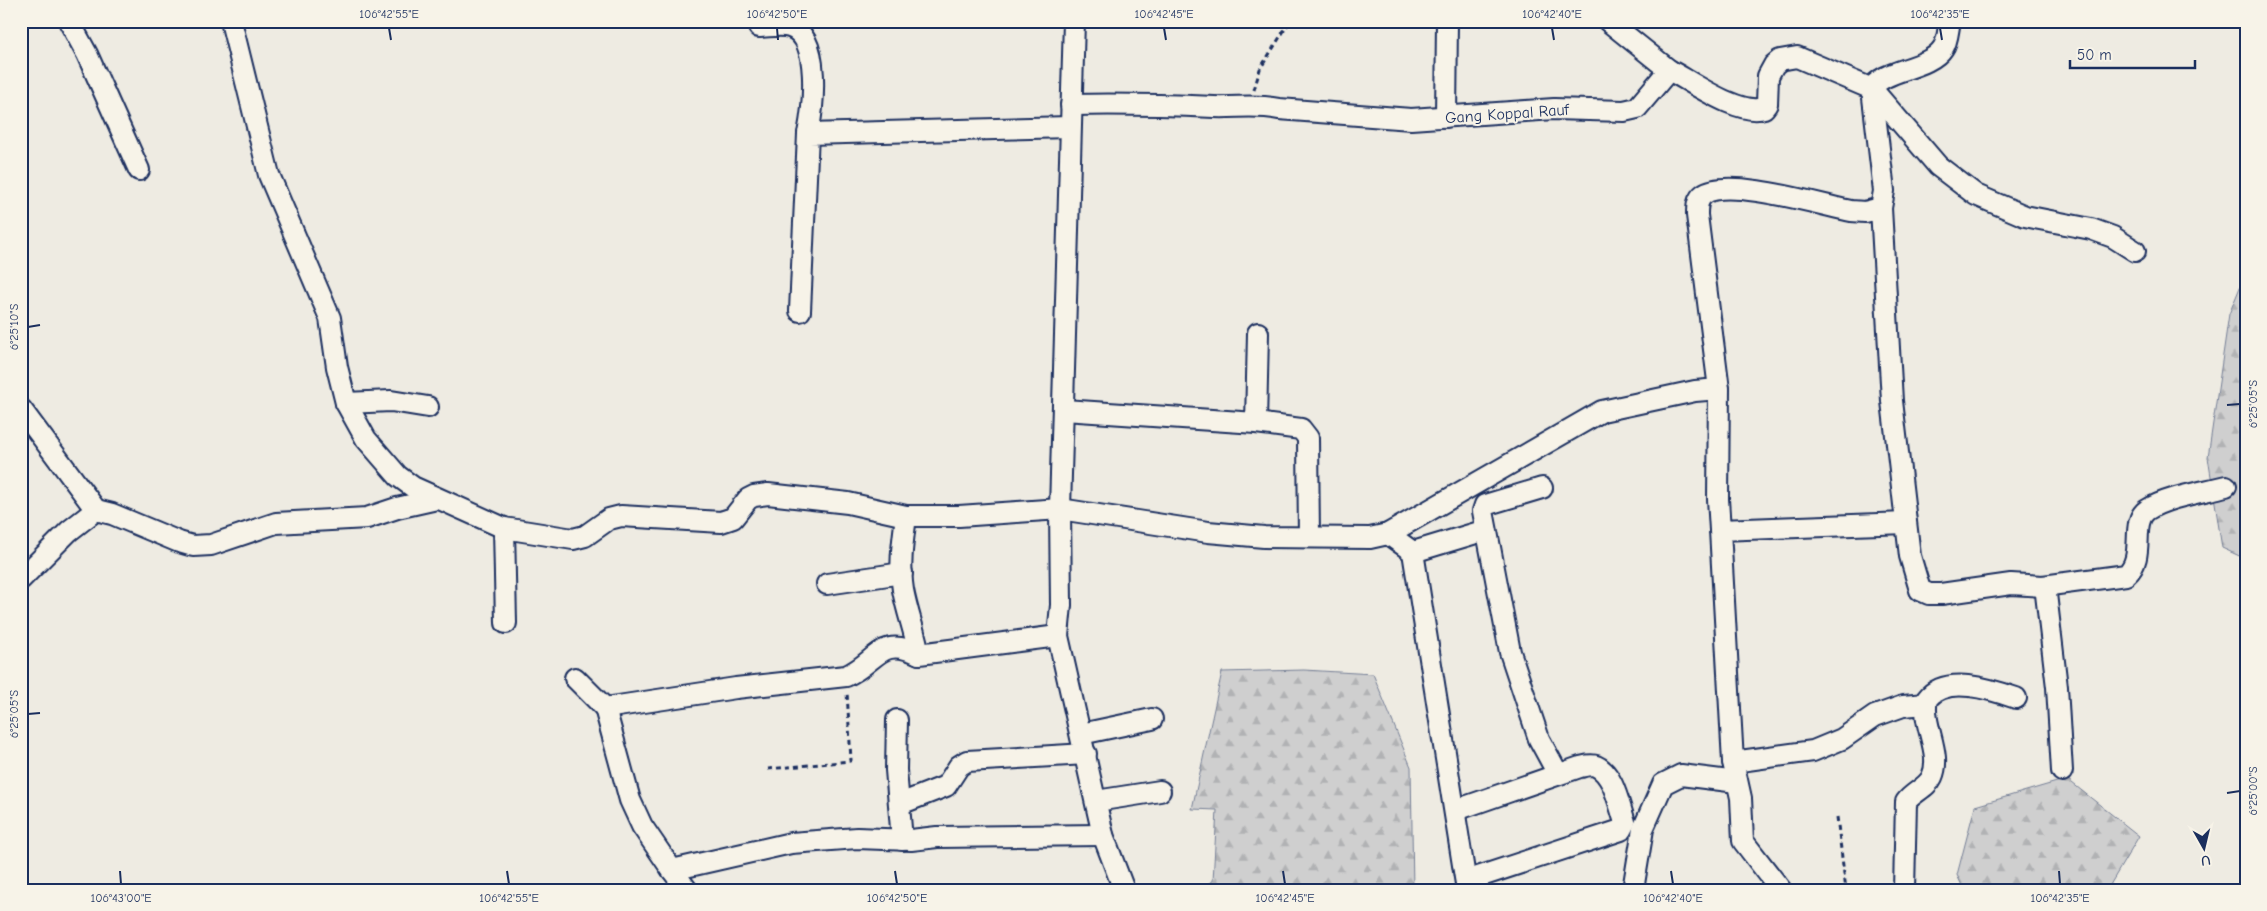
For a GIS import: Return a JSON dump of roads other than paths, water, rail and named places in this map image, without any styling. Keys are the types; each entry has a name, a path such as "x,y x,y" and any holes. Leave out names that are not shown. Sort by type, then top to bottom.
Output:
{"street":[{"path":"69,21 87,54 139,170"},
{"path":"231,21 269,175 330,318 337,366 346,403 366,439 398,476 413,487 437,499 504,528 573,539 585,536 609,519 621,516 721,522 733,518 748,500 760,494 848,503 906,516 960,516 1060,509 1208,532 1264,537 1370,538 1388,534 1602,411 1688,393 1719,389"},
{"path":"1074,21 1060,509 1061,605 1058,636 1103,835 1124,890"},
{"path":"1446,117 1447,21"},
{"path":"1608,21 1669,70 1735,105 1753,110 1764,108 1767,104 1768,76 1774,65 1792,57 1872,89 1938,166 1976,195 2025,216 2091,229 2113,237 2135,251"},
{"path":"1872,89 1882,79 1921,64 1940,52 1945,46 1950,21"},
{"path":"759,27 790,27 804,37 810,52 814,106 808,134 800,312"},
{"name":"Gang Koppal Rauf","path":"1071,105 1140,104 1217,107 1258,104 1279,109 1390,118 1446,117 1554,109 1624,112 1637,108 1669,70"},
{"path":"1872,89 1884,191 1881,208 1892,401 1910,556 1920,590 1929,594 1941,594 2011,584 2042,586 2126,575 2136,562 2138,526 2146,511 2163,504 2226,486"},
{"path":"808,134 1070,127"},
{"path":"1781,890 1743,841 1741,798 1733,762 1718,498 1719,389 1697,203 1702,195 1710,190 1745,188 1851,211 1865,212 1881,208"},
{"path":"1256,423 1258,333"},
{"path":"346,403 391,401 428,407"},
{"path":"21,409 96,510 112,514 193,546 211,545 276,522 348,520 437,499"},
{"path":"1064,410 1256,423 1293,426 1301,429 1306,433 1309,466 1309,537"},
{"path":"1542,488 1485,505 1483,511 1510,652 1539,738 1558,774"},
{"path":"21,579 69,532 96,510"},
{"path":"906,516 902,573 903,590 915,628 919,654"},
{"path":"1720,530 1906,522"},
{"path":"504,528 506,623"},
{"path":"1413,552 1486,530"},
{"path":"1388,534 1413,552 1467,885 1623,828 1625,822 1610,779 1598,766 1580,766 1456,810"},
{"path":"827,584 902,573"},
{"path":"2042,586 2046,594 2057,687 2062,770"},
{"path":"605,708 736,688 846,676 856,672 882,650 894,646 902,646 919,654 1058,636"},
{"path":"574,678 605,708 630,800 642,826 686,890"},
{"path":"1904,890 1906,802 1910,796 1928,784 1935,770 1926,704 1930,695 1965,685 1980,686 2016,698"},
{"path":"1733,762 1812,751 1842,739 1876,716 1903,706 1926,704"},
{"path":"1081,734 1152,719"},
{"path":"897,720 896,770 902,840"},
{"path":"900,804 946,786 959,766 967,761 1086,754"},
{"path":"1633,890 1643,829 1663,784 1680,775 1737,782"},
{"path":"1096,801 1160,791"},
{"path":"672,870 791,843 857,838 902,840 937,837 1103,835"}]}
